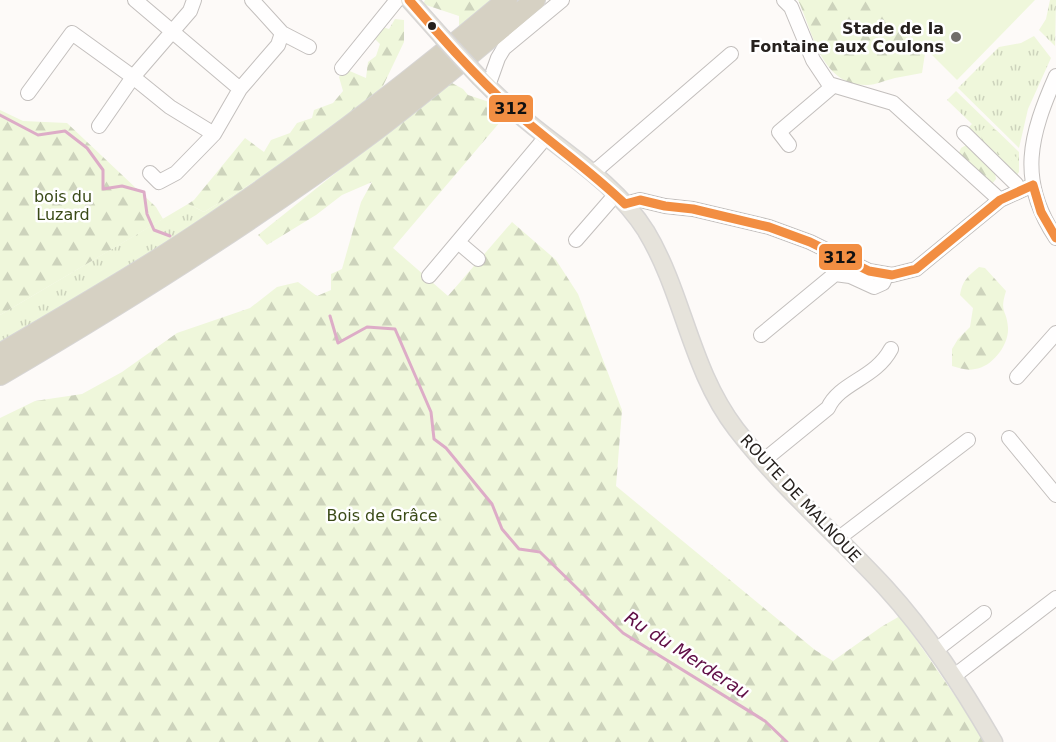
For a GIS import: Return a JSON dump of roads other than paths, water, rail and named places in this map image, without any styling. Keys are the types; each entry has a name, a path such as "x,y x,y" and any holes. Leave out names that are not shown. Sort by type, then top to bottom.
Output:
{"highway":[{"path":"0,354 166,254 275,181 380,102 507,0"},
{"path":"0,375 176,269 292,191 422,94 535,0"}],"main road":[{"name":"ROUTE DE MALNOUE","path":"409,0 484,82 513,110 593,173 620,199 645,230 657,252 698,363 729,420 764,462 885,587 936,650 994,742"}],"street":[{"path":"135,0 240,89"},
{"path":"99,126 133,77 190,11 194,0"},
{"path":"252,0 282,33 309,47"},
{"path":"342,68 397,0"},
{"path":"484,82 504,48 562,0"},
{"path":"784,0 791,7 817,68 826,80 833,86 893,104 1000,200"},
{"path":"28,93 72,33 170,107 214,134"},
{"path":"150,173 159,182 176,173 214,134 240,89 278,45 282,33"},
{"path":"593,173 731,54"},
{"path":"1026,188 1035,129 1056,76"},
{"path":"789,146 779,132 833,86"},
{"path":"964,133 1016,183 1026,188 1056,238"},
{"path":"429,276 546,137"},
{"path":"576,240 620,199 640,200 693,209 793,234 869,271 887,274 909,272 924,264 1000,200 1026,188"},
{"path":"458,242 478,259"},
{"path":"761,335 836,274 850,276 874,287 883,283 887,274"},
{"path":"1017,377 1056,333"},
{"path":"764,462 828,408 832,400 885,360 891,349"},
{"path":"1009,438 1056,495"},
{"path":"839,538 968,440"},
{"path":"954,676 1056,598"},
{"path":"936,650 984,614"}],"waterway":[{"name":"Ru du Merderau","path":"0,115 38,135 65,131 87,148 103,170 103,189 122,186 144,192 147,214 154,230 170,236"},
{"name":"Ru du Merderau","path":"330,316 338,343 367,327 395,329 431,412 434,439 446,448 492,504 502,529 519,549 540,552 623,633 765,721 787,742"}],"place":[{"name":"Stade de la Fontaine aux Coulons","path":"956,37"}],"park label":[{"name":"bois du Luzard","path":"63,205"},
{"name":"Bois de Grâce","path":"382,515"}]}
